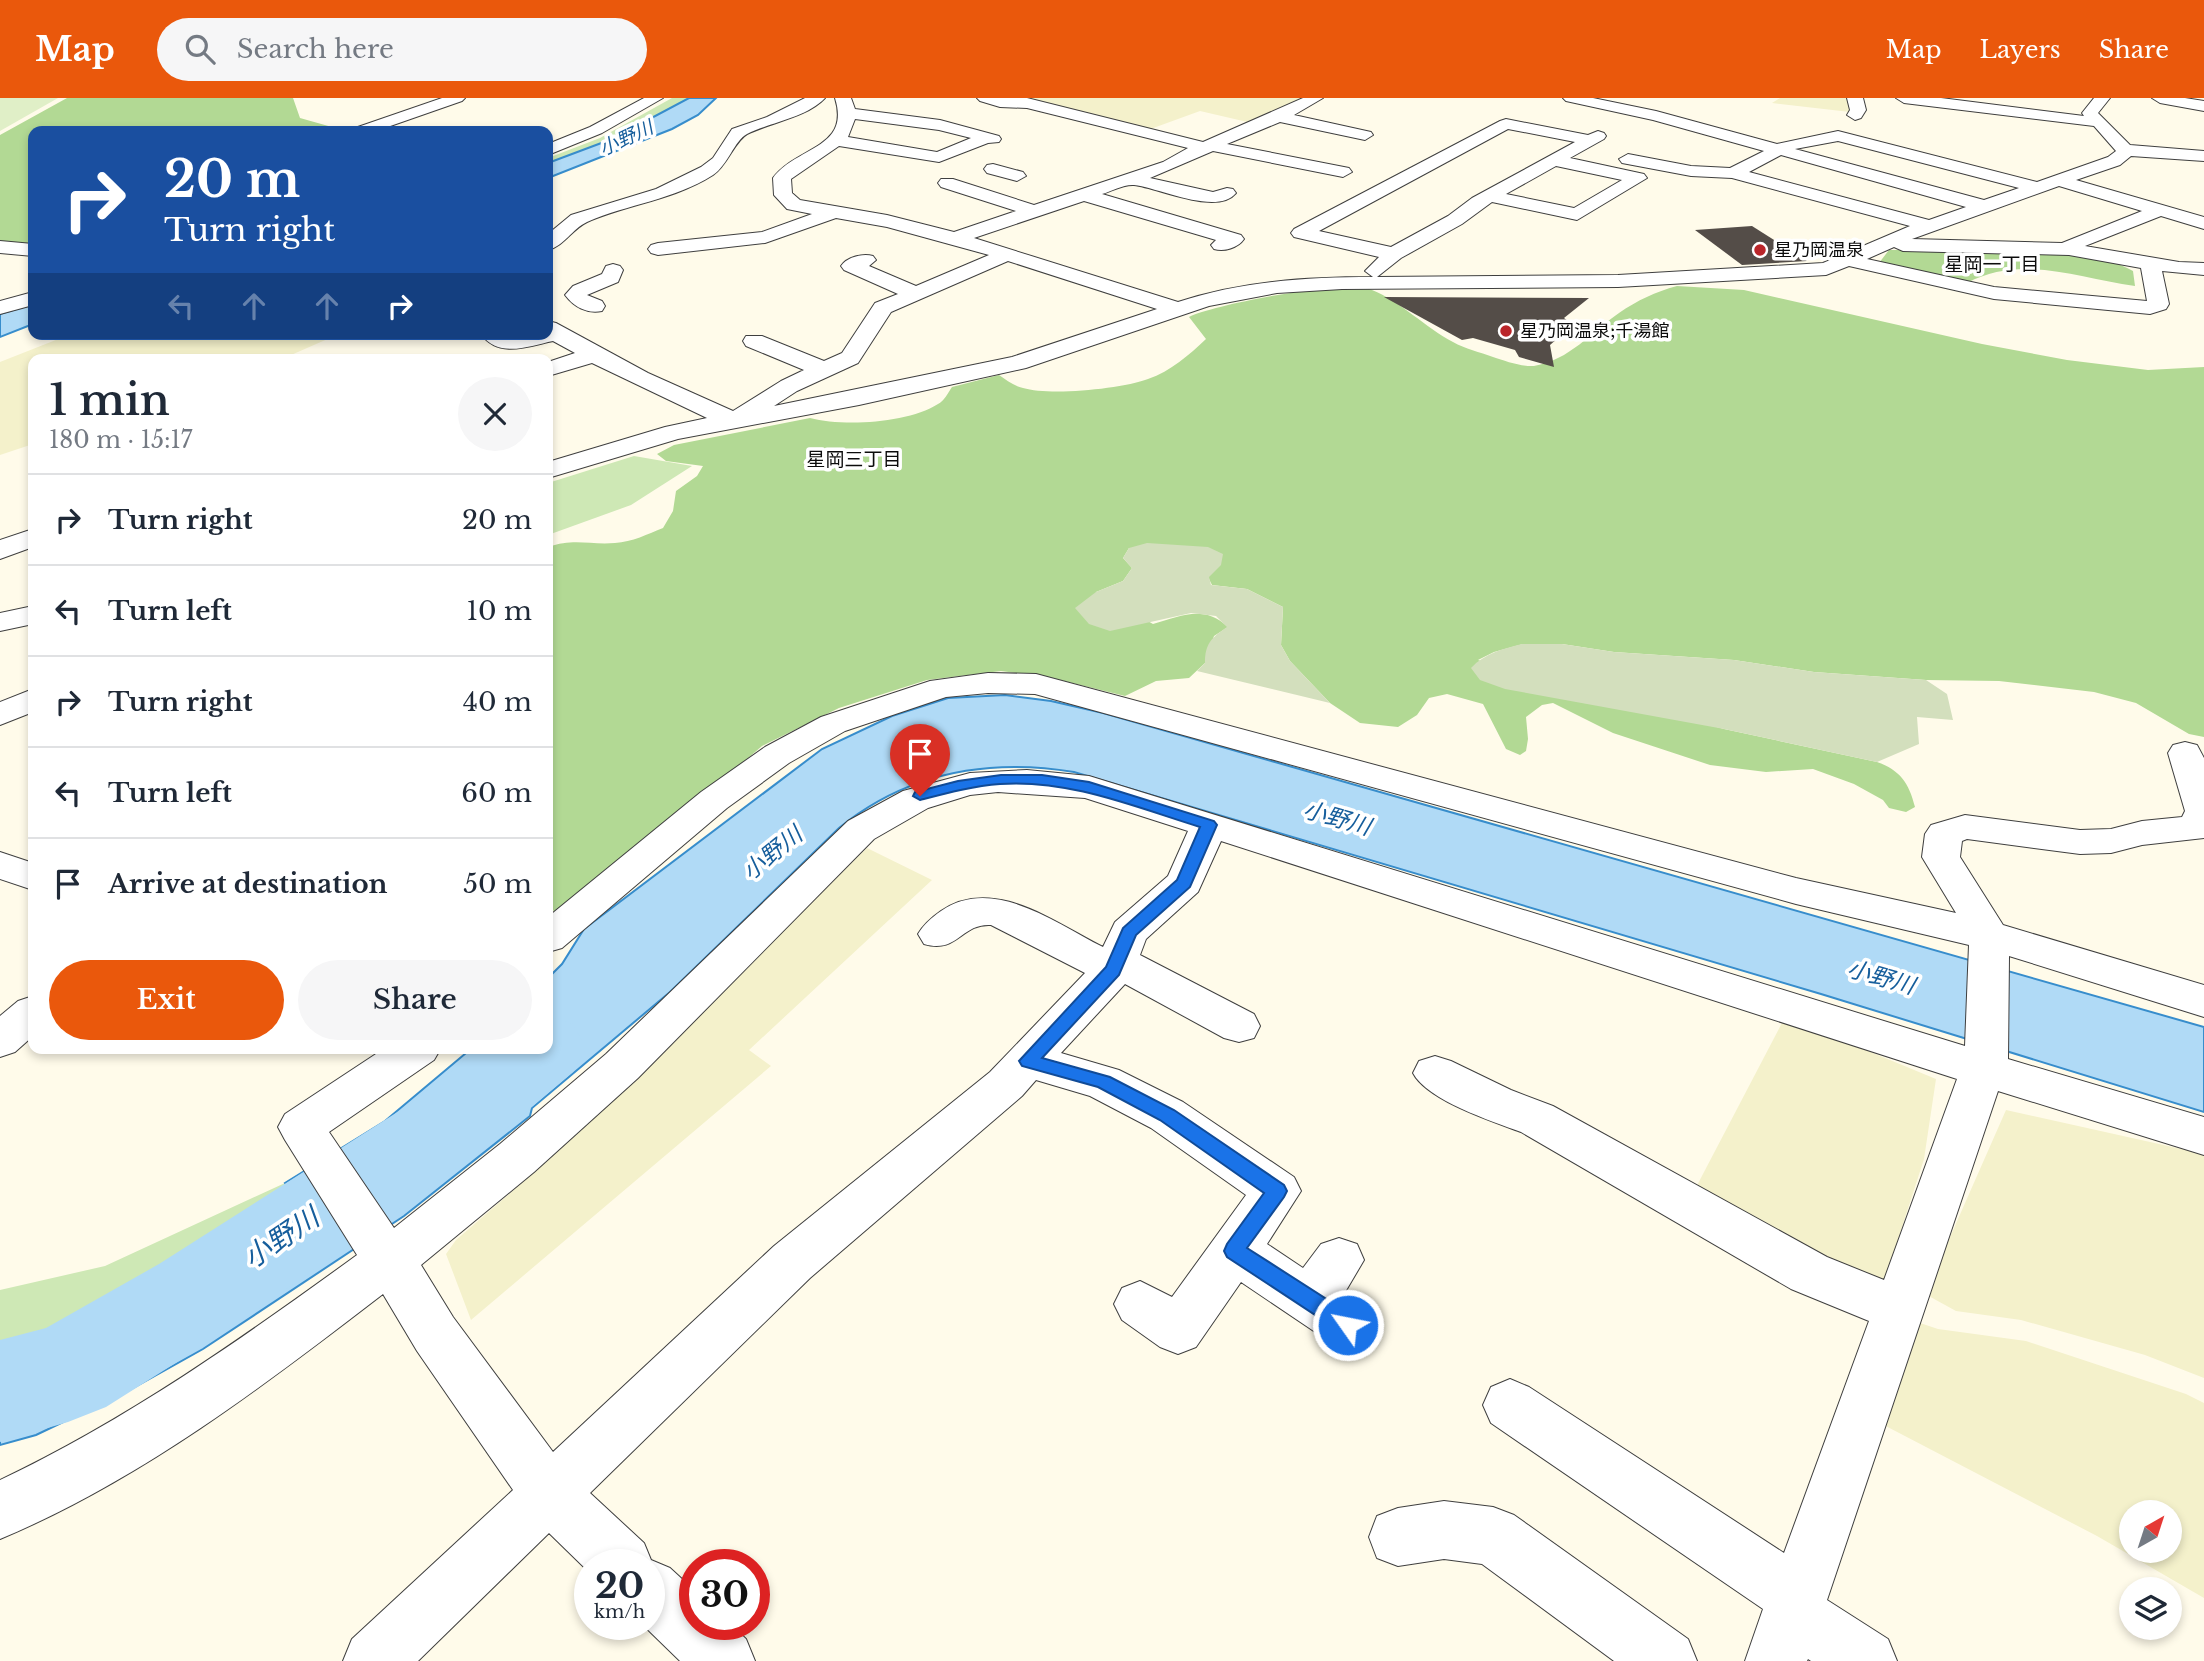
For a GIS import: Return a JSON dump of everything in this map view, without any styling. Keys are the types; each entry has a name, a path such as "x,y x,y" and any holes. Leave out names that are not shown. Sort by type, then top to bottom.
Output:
{"street":[{"path":"376,126 457,98"},
{"path":"553,148 596,130 655,98"},
{"path":"553,240 578,219 662,193 698,176 719,161 738,132 773,120 817,98"},
{"path":"985,98 1027,103 1209,147 1343,172"},
{"path":"955,238 1169,166 1182,157 1279,117 1315,98"},
{"path":"1571,98 1725,134 1984,206"},
{"path":"1855,98 1858,110 1855,115"},
{"path":"1904,98 2097,122"},
{"path":"2102,98 2090,113 2125,150 2204,156"},
{"path":"2160,98 2204,106"},
{"path":"1374,283 1375,271 1395,254 1455,220 1484,199 1640,113 1669,101"},
{"path":"1003,102 995,109 1042,122 1061,111"},
{"path":"835,140 939,157 993,139 845,105 842,133 787,172 782,185 788,202 887,221 955,238 1179,309"},
{"path":"1944,122 1964,106"},
{"path":"1256,126 1357,144 1279,117"},
{"path":"1395,254 1301,233 1506,124 1670,155 1687,155"},
{"path":"1706,145 1725,134"},
{"path":"1733,173 1777,149 1838,136 2038,188"},
{"path":"553,468 674,432 1018,363 1205,300 1277,287 1374,283 1618,281 1826,269 1930,226 2114,161 2123,155 2125,150"},
{"path":"1628,159 1691,171 1733,173 1930,226"},
{"path":"1453,198 1484,199 1577,215 1638,178 1553,160"},
{"path":"1437,162 1465,168"},
{"path":"1005,172 953,185 1034,211"},
{"path":"1492,173 1519,179"},
{"path":"1129,179 1214,198 1227,193"},
{"path":"2059,181 2204,223"},
{"path":"1392,186 1416,191"},
{"path":"1081,194 1150,219 1234,239 1221,245"},
{"path":"569,204 595,196"},
{"path":"2069,249 2070,245 2161,210"},
{"path":"658,249 685,233 778,236 834,212"},
{"path":"1886,244 2069,249 2151,264 2204,269"},
{"path":"0,247 28,250"},
{"path":"736,421 789,386 850,358 883,308 1006,256"},
{"path":"866,260 850,266 917,294"},
{"path":"1847,260 1994,293 2150,308 2158,304 2151,264"},
{"path":"553,325 600,305 581,301 576,295 580,290 615,276"},
{"path":"0,308 28,300"},
{"path":"553,327 593,355 665,391 736,421"},
{"path":"754,341 824,370"},
{"path":"553,367 593,355"},
{"path":"0,550 28,539"},
{"path":"0,622 28,616"},
{"path":"553,934 714,800 777,755 833,724 880,706 942,688 988,683 1036,684 2204,1001"},
{"path":"0,715 28,701"},
{"path":"1789,1624 1984,1064 1988,942 1941,857 1944,834 1965,827 2080,842 2111,841 2142,833 2195,828 2203,811 2185,753"},
{"path":"0,1510 81,1471 268,1351 384,1254 517,1158 622,1066 861,830 886,812 920,796 958,785 1001,779 1042,780 1089,787 1984,1064 2204,1136"},
{"path":"374,1661 792,1262 1006,1084 1115,966 1129,932 1184,883 1209,825"},
{"path":"0,864 28,875"},
{"path":"937,934 968,912 984,909 1002,913 1239,1026"},
{"path":"0,1040 28,1016"},
{"path":"410,1054 301,1127 435,1334 549,1493 607,1549"},
{"path":"1028,1061 1103,1082 1167,1115 1277,1191 1178,1330 1140,1304"},
{"path":"1435,1073 1495,1104 1537,1119 1809,1273 1899,1309"},
{"path":"1234,1251 1329,1312 1339,1260"},
{"path":"1510,1405 1789,1624 1866,1661"},
{"path":"1398,1537 1444,1530 1493,1536 1666,1661"},
{"path":"665,1605 724,1661"}],"shaded area":[{"path":"991,98 1309,98 1256,124 1200,111 1145,131"},
{"path":"1780,98 1851,98 1850,112 1772,103"},
{"path":"56,340 325,340 293,354 28,354 28,446 0,455 0,362"},
{"path":"867,848 932,880 749,1050 771,1066 471,1320 446,1254 456,1240 531,1175"},
{"path":"1783,1021 1856,1046 1936,1079 1924,1159 1882,1289 1692,1195"},
{"path":"2006,1110 2204,1154 2204,1378 2145,1355 2021,1320 1956,1311 1925,1294"},
{"path":"1917,1322 1938,1329 2026,1341 2186,1394 2204,1403 2204,1598 2182,1585 2182,1577 2168,1577 2144,1563 2182,1563 2182,1500 2119,1500 2119,1549 1878,1422"}],"green space":[{"path":"0,98 58,98 0,131"},
{"path":"67,98 293,98 300,118 328,126 28,126 28,245 0,243 0,135"},
{"path":"672,98 689,98 612,139 553,161 553,156 600,138"},
{"path":"1889,250 2016,250 2083,256 2111,262 2133,271 2135,286 2029,269 1988,274 1967,283 1879,263"},
{"path":"1677,286 1744,290 1982,344 2067,360 2148,370 2204,367 2204,737 2189,734 2136,703 2094,692 1999,681 1926,680 1814,672 1734,660 1614,652 1562,644 1523,644 1494,652 1478,660 1724,729 1877,762 1898,773 1910,791 1915,807 1906,812 1889,808 1883,800 1854,784 1813,769 1766,772 1710,765 1613,733 1553,703 1542,705 1526,717 1528,739 1526,751 1520,755 1506,749 1483,704 1447,694 1429,698 1417,715 1398,727 1360,723 1330,703 1290,661 1281,645 1283,607 1247,589 1212,585 1208,577 1220,565 1129,548 1123,558 1132,568 1123,581 1096,592 1153,624 1183,615 1201,614 1219,620 1228,627 1214,636 1205,663 1189,678 1156,681 1125,696 1052,678 1001,671 927,680 839,708 762,746 568,915 553,910 553,545 574,542 621,542 663,528 673,511 676,491 697,476 703,466 666,461 657,454 674,445 810,418 858,423 893,419 940,403 952,387 999,375 1020,387 1050,391 1086,390 1136,383 1172,367 1206,339 1189,317 1281,294 1358,287 1372,290 1393,301 1433,330 1468,349 1508,362 1534,366 1569,352 1609,320 1654,294"},
{"path":"634,456 692,466 631,505 553,533 553,481"},
{"path":"1147,543 1208,547 1223,554 1221,565 1209,577 1211,585 1247,589 1283,607 1281,645 1290,661 1330,703 1197,671 1205,663 1210,642 1227,627 1216,616 1191,613 1110,631 1089,624 1075,608 1096,592 1123,581 1132,568 1123,558 1129,548"},
{"path":"1522,644 1562,644 1614,652 1734,660 1814,672 1926,680 1947,694 1953,720 1917,717 1919,744 1877,762 1724,729 1505,689 1480,680 1471,668 1488,655"},
{"path":"285,1183 312,1219 195,1296 68,1372 0,1391 0,1290 105,1266"}],"water":[{"path":"689,98 716,98 698,115 672,129 553,176 553,161 612,139"},
{"path":"28,306 28,326 0,337 0,314"},
{"path":"1005,695 1051,701 1103,713 2204,1027 2204,1112 1821,994 1074,772 1011,767 980,769 921,782 865,809 839,828 670,992 532,1108 530,1116 404,1216 203,1349 124,1393 36,1435 0,1445 0,1391 68,1372 195,1296 312,1220 285,1183 385,1121 465,1054 553,1054 553,973 562,964 584,929 822,749 892,716 948,698"}],"building":[{"name":"星乃岡温泉","path":"1752,226 1807,261 1742,265 1695,230"},
{"name":"星乃岡温泉;千湯館","path":"1384,297 1589,298 1564,318 1573,325 1550,345 1554,367 1519,357 1515,350 1473,338 1462,340"}],"waterway":[{"name":"小野川","path":"0,1391 68,1372 195,1296 442,1130 535,1054"}],"place":[{"name":"星乃岡温泉","path":"1760,250"},
{"name":"星乃岡温泉;千湯館","path":"1506,331"}],"district":[{"name":"星岡一丁目","path":"1992,264"},
{"name":"星岡三丁目","path":"854,459"}],"route":[{"path":"920,796 958,785 1001,779 1042,780 1089,787 1209,825 1184,883 1129,932 1113,970 1028,1061 1103,1082 1167,1115 1277,1191 1234,1251 1348,1325"}]}
